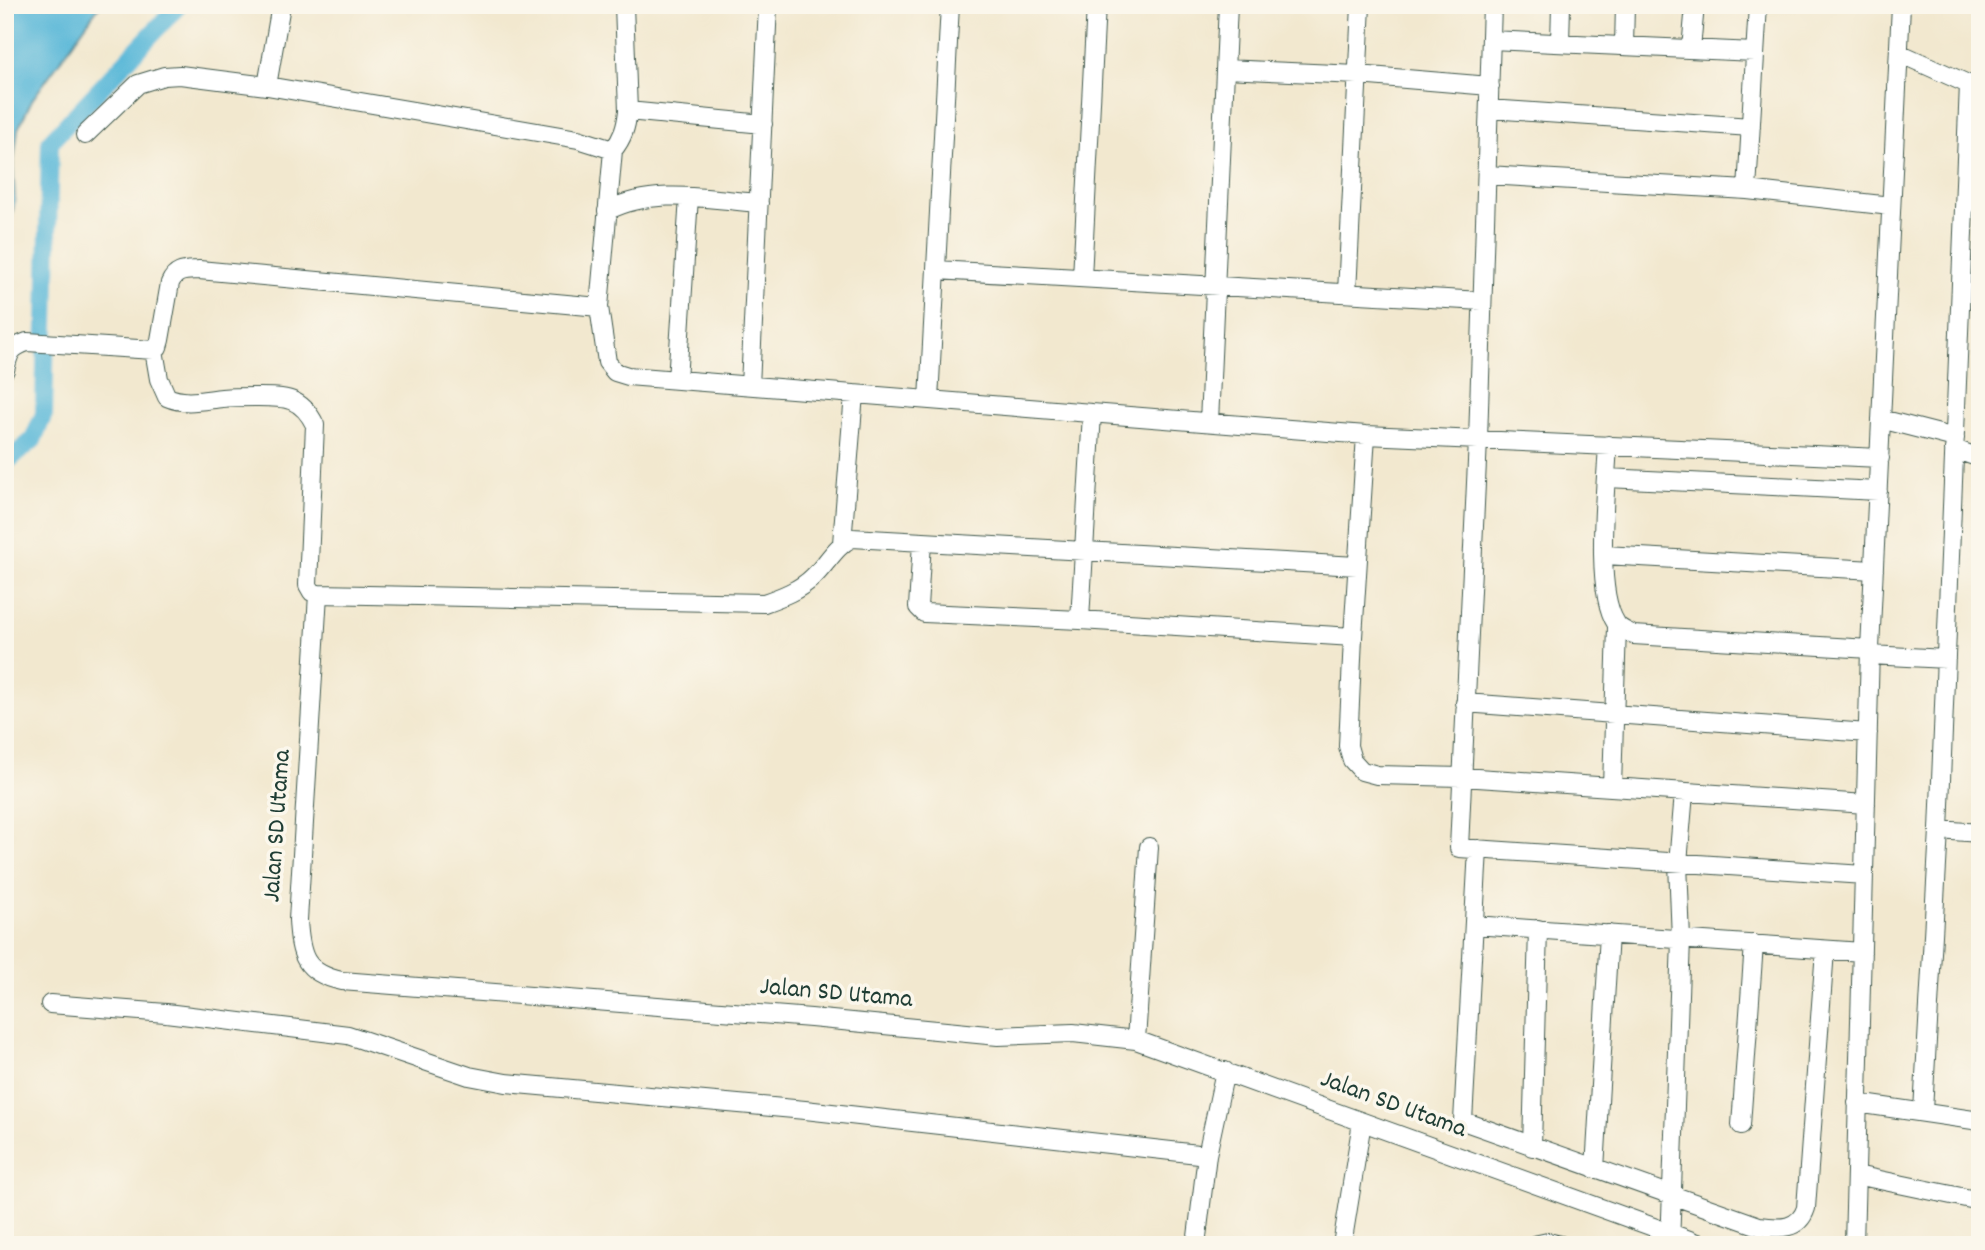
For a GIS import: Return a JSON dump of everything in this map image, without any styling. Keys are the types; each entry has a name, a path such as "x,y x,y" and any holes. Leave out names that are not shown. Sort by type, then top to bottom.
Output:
{"street":[{"path":"267,86 281,5"},
{"path":"624,5 628,111 621,141 613,150 599,307 607,362 615,372 628,376 1366,435 1880,458"},
{"path":"929,400 950,5"},
{"path":"1082,278 1096,5"},
{"path":"1209,422 1227,5"},
{"path":"1347,293 1361,5"},
{"path":"1492,5 1478,440 1459,848 1864,875"},
{"path":"1560,43 1561,5"},
{"path":"1624,46 1625,5"},
{"path":"1691,49 1695,5"},
{"path":"1747,190 1758,5"},
{"path":"1854,1245 1870,652 1900,5"},
{"path":"750,386 763,124 764,6"},
{"path":"1491,40 1755,52"},
{"path":"1899,53 1974,87 1954,444 1939,830 1923,1111"},
{"path":"1225,69 1359,75 1490,86"},
{"path":"85,135 138,84 150,79 180,75 267,86 578,139 613,150"},
{"path":"1489,109 1751,127"},
{"path":"628,111 763,124"},
{"path":"1487,174 1747,190 1891,206"},
{"path":"607,211 624,202 644,198 690,197 759,203"},
{"path":"677,380 690,197"},
{"path":"5,370 9,352 15,346 27,342 154,349 158,347 170,283 178,271 200,270 599,307"},
{"path":"936,270 1482,301"},
{"path":"154,349 167,397 177,401 226,397 285,397 297,402 309,412 315,425 308,585 312,592 764,603 786,595 812,579 842,543 852,538 1357,566"},
{"path":"842,543 854,394"},
{"path":"1080,620 1092,413"},
{"path":"1881,419 1954,444 1980,458"},
{"path":"1366,435 1348,746 1352,760 1362,771 1377,775 1866,804"},
{"path":"1608,445 1604,555 1606,593 1610,612 1618,627 1612,787"},
{"path":"1607,478 1878,491"},
{"path":"922,542 918,607 924,613 1353,637"},
{"path":"1604,555 1874,570"},
{"name":"Jalan SD Utama","path":"318,593 299,920 302,956 312,969 324,977 355,982 811,1018 999,1036 1073,1033 1136,1040 1671,1239 1703,1245"},
{"path":"1618,627 1633,635 1946,659"},
{"path":"1465,703 1868,733"},
{"path":"1671,1239 1681,940 1678,863 1684,793"},
{"path":"1939,830 1980,833"},
{"path":"1136,1040 1149,847"},
{"path":"1478,849 1463,1121 1759,1226 1786,1228 1795,1224 1803,1217 1809,1195 1825,950"},
{"path":"1474,925 1862,952"},
{"path":"1532,1147 1538,929"},
{"path":"1595,1169 1609,934"},
{"path":"1741,1125 1754,944"},
{"path":"50,1004 166,1013 348,1035 469,1076 506,1083 805,1110 1207,1155"},
{"path":"1196,1245 1207,1155 1225,1071"},
{"path":"1857,1103 1980,1121"},
{"path":"1342,1245 1362,1122"},
{"path":"1856,1175 1980,1201"},
{"path":"1534,1245 1548,1242 1561,1245"}],"water":[{"path":"16,5 100,5 32,100 18,129 13,167 15,199 5,250 5,24"}],"waterway":[{"path":"5,463 33,440 44,414 50,142 179,5"}]}
